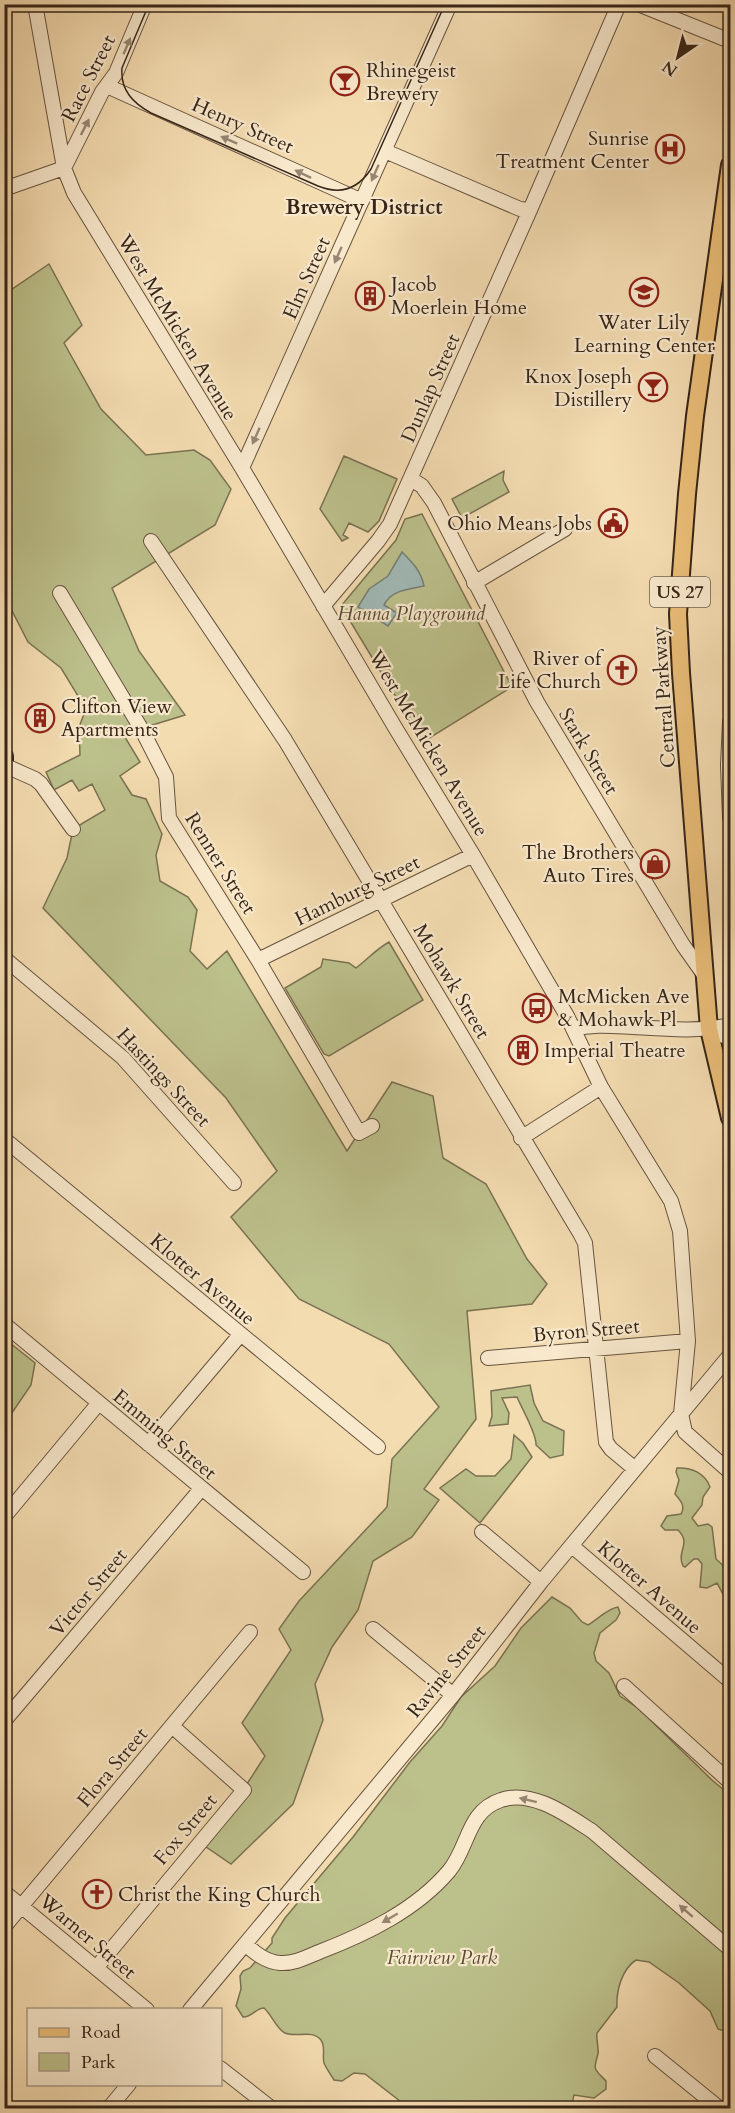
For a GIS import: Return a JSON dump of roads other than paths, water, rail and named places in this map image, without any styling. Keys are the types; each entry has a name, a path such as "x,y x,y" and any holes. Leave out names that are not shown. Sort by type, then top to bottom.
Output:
{"main road":[{"name":"Central Parkway","path":"730,165 728,208 695,416 678,614 709,1029 730,1118"}],"street":[{"name":"West McMicken Avenue","path":"35,4 64,168 74,194 242,468 473,855 573,1029 602,1087 671,1201 680,1231 688,1341 681,1414"},
{"name":"Race Street","path":"64,168 116,73 145,4"},
{"name":"Elm Street","path":"242,468 450,4"},
{"name":"Dunlap Street","path":"323,606 390,524 619,4"},
{"path":"640,5 730,41"},
{"name":"Henry Street","path":"107,86 362,201"},
{"path":"385,151 520,209 530,210"},
{"path":"4,189 64,168"},
{"name":"Stark Street","path":"411,479 422,486 434,503 537,702 683,945 706,978"},
{"path":"474,583 565,529"},
{"name":"Mohawk Street","path":"151,541 285,740 585,1243 606,1442 634,1469"},
{"name":"Renner Street","path":"60,593 142,730 166,777 169,818 258,960 359,1133 372,1126"},
{"path":"730,722 728,765 730,818"},
{"path":"5,764 36,779 73,829"},
{"name":"Hamburg Street","path":"258,960 473,855"},
{"name":"Hastings Street","path":"4,958 123,1058 234,1183"},
{"path":"573,1029 589,1025 685,1030 730,1025"},
{"path":"709,1029 730,1039"},
{"path":"521,1138 602,1087"},
{"name":"Klotter Avenue","path":"4,1139 378,1447"},
{"name":"Emming Street","path":"4,1324 303,1572"},
{"path":"148,1444 240,1335"},
{"name":"Byron Street","path":"488,1358 688,1341"},
{"name":"Ravine Street","path":"192,2008 453,1695 541,1582 730,1355"},
{"path":"4,1517 98,1404"},
{"path":"681,1414 685,1432 730,1472"},
{"name":"Victor Street","path":"4,1721 201,1489"},
{"path":"482,1532 541,1582"},
{"name":"Klotter Avenue","path":"572,1546 730,1681"},
{"path":"373,1629 453,1695"},
{"name":"Flora Street","path":"4,1927 250,1632"},
{"path":"624,1686 730,1782"},
{"name":"Fox Street","path":"96,1968 243,1790 171,1726"},
{"path":"245,1944 256,1954 268,1960 288,1963 334,1946 383,1923 427,1893 447,1874 476,1817 485,1808 500,1800 515,1797 543,1804 569,1816 592,1831 730,1949"},
{"name":"Warner Street","path":"4,1892 145,2008"},
{"path":"655,2056 719,2109"},
{"path":"222,2070 271,2109"},
{"path":"109,2109 128,2086"}],"water":[{"path":"402,552 419,572 424,586 401,591 387,600 384,605 397,613 388,626 358,607 369,589 388,576"}],"tram line":[{"path":"149,4 122,68 123,83 133,100 151,113 318,186 334,190 354,186 371,169 445,4"}],"place":[{"name":"Rhinegeist Brewery","path":"345,81"},
{"name":"Sunrise Treatment Center","path":"670,149"},
{"name":"Water Lily Learning Center","path":"644,292"},
{"name":"Jacob Moerlein Home","path":"370,296"},
{"name":"Knox Joseph Distillery","path":"653,387"},
{"name":"Ohio Means Jobs","path":"613,523"},
{"name":"River of Life Church","path":"622,670"},
{"name":"Clifton View Apartments","path":"40,718"},
{"name":"The Brothers Auto Tires","path":"655,864"},
{"name":"McMicken Ave & Mohawk Pl","path":"537,1008"},
{"name":"Imperial Theatre","path":"523,1050"},
{"name":"Christ the King Church","path":"97,1894"}],"district":[{"name":"Brewery District","path":"364,207"}],"park label":[{"name":"Hanna Playground","path":"411,613"},
{"name":"Fairview Park","path":"442,1957"}]}
